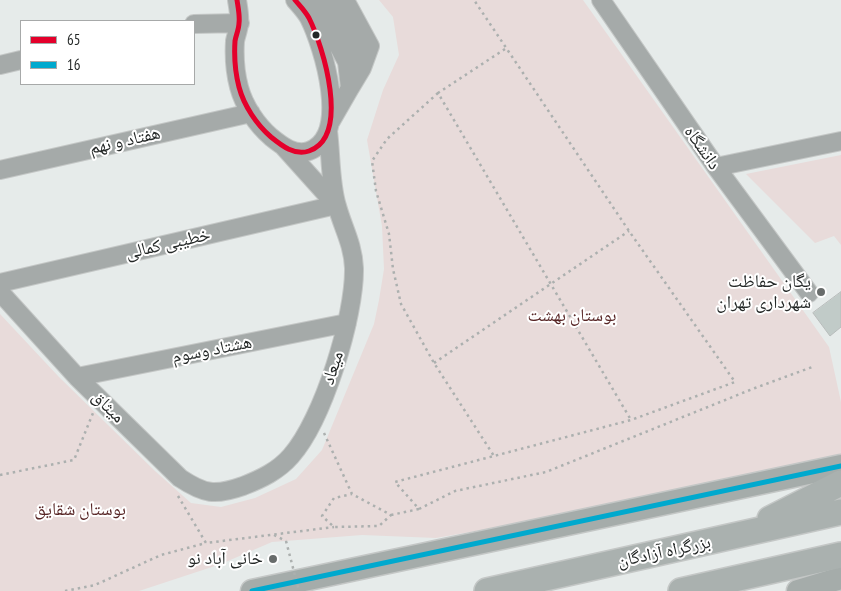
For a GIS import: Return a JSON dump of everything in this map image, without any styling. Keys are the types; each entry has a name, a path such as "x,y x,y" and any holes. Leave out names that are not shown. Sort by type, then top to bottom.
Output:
{"highway":[{"path":"739,536 841,482"},
{"name":"بزرگراه آزادگان","path":"486,591 841,512"},
{"path":"681,591 841,555"}],"main road":[{"path":"252,591 841,466"},
{"path":"798,591 829,583"}],"street":[{"path":"237,0 240,23 236,39 235,71 239,89 250,113 261,127 283,146 336,205"},
{"path":"295,0 309,20 322,56 330,91 329,126 336,205"},
{"path":"314,0 347,62 350,88"},
{"path":"330,0 358,54 362,68"},
{"path":"283,146 305,152 315,149 325,138 329,126 370,51 370,46 345,0"},
{"name":"دانشگاه","path":"601,0 716,167 809,292"},
{"path":"195,24 240,23"},
{"path":"0,65 20,60"},
{"name":"هفتاد و نهم","path":"0,170 250,113"},
{"path":"716,167 841,141"},
{"name":"خطیبی کمالی","path":"0,283 336,205"},
{"name":"میعاد","path":"232,490 266,478 290,457 307,433 316,416 347,323 353,287 352,250 336,205"},
{"name":"میثاق","path":"0,292 77,376 180,478 196,489 203,491 216,494 232,490"},
{"name":"هشتاد وسوم","path":"77,376 347,323"}],"path":[{"path":"419,509 395,482 631,420 735,382 629,231 474,0"},
{"path":"494,456 434,363 401,304 372,160 387,139 438,93 506,50"},
{"path":"438,93 631,420"},
{"path":"434,363 629,231"},
{"path":"65,591 95,585 161,555 206,543 334,527 379,526 391,515 419,509 454,491 546,472 815,366"},
{"path":"0,475 74,460 99,398"},
{"path":"316,416 352,494 391,515"},
{"path":"177,494 206,543"},
{"path":"334,527 322,516 334,498 352,494"},
{"path":"273,534 286,541 299,591"}],"green space":[{"name":"بوستان بهشت","path":"379,0 583,0 829,347 841,402 841,455 527,522 436,538 362,535 272,542 221,564 139,591 0,591 0,314 59,377 155,471 191,503 221,507 255,498 296,479 322,450 374,324 384,269 382,226 367,140 383,90 399,55 393,17"},
{"path":"841,155 841,245 834,236 815,243 746,174"}],"building":[{"path":"841,292 841,327 830,336 813,313"}],"transit line":[{"name":"65","path":"237,0 239,27 235,41 235,64 239,87 244,101 256,121 271,137 289,149 304,152 309,151 322,142 329,128 331,110 330,89 321,48 315,31 307,15 295,0"},
{"name":"16","path":"252,591 841,466"}],"place":[{"name":"یگان حفاظت شهرداری تهران","path":"821,292"},
{"name":"خانی آباد نو","path":"273,559"}],"park label":[{"name":"بوستان شقایق","path":"80,510"}]}
